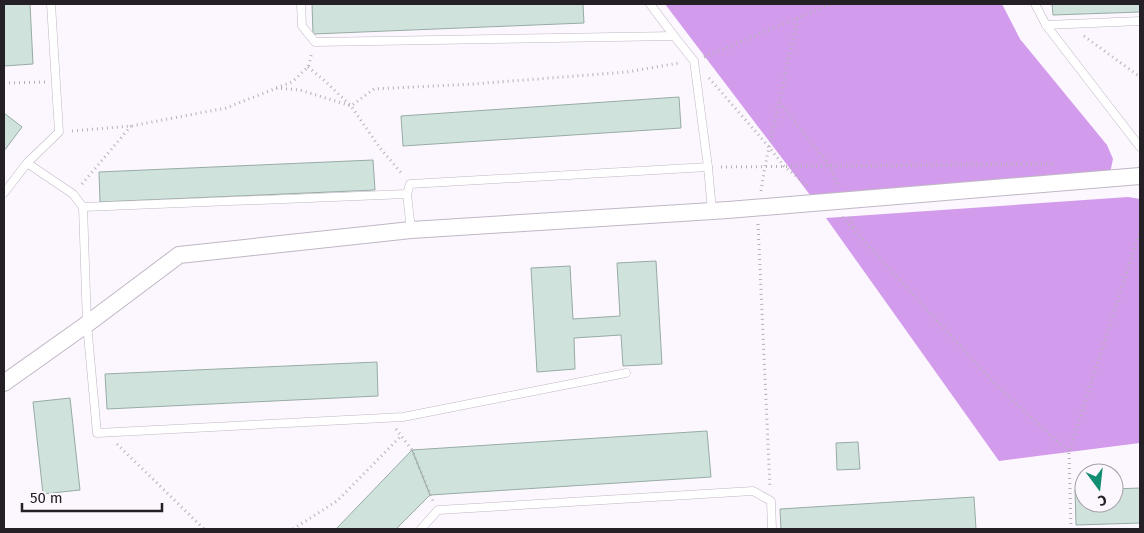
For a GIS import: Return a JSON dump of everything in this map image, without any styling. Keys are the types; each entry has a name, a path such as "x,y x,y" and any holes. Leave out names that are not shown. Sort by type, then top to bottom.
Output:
{"street":[{"path":"4,383 87,324 178,255 411,230 712,211 1140,176"}],"lane":[{"path":"4,193 28,163 59,132 50,4"},
{"path":"301,4 302,26 315,42 674,36"},
{"path":"650,4 694,61 712,211"},
{"path":"1035,4 1046,25 1140,147"},
{"path":"1046,25 1140,21"},
{"path":"1129,134 1140,133"},
{"path":"28,163 73,194 83,207 87,324 97,433 403,417 626,373"},
{"path":"411,230 407,194 410,184 708,167"},
{"path":"83,207 407,194"},
{"path":"421,529 438,510 753,491 771,501 772,529"}],"path":[{"path":"352,106 374,90 627,72 694,61 831,4"},
{"path":"771,501 758,207 769,147 798,17"},
{"path":"1067,24 1140,76"},
{"path":"59,132 131,126 226,108 292,82 308,67 315,42"},
{"path":"694,61 784,166 835,201 856,233 997,386 1068,452"},
{"path":"308,67 352,106 380,148 410,184"},
{"path":"4,83 55,82"},
{"path":"276,88 300,90 352,106"},
{"path":"779,102 830,166 835,201 856,233"},
{"path":"73,194 131,126"},
{"path":"708,167 1053,164"},
{"path":"1071,529 1068,452 1140,231"},
{"path":"388,418 412,450 438,510"},
{"path":"106,433 204,529"},
{"path":"293,529 337,501 401,436"}],"shaded area":[{"path":"665,4 1002,4 1020,39 1107,145 1113,159 1110,173 810,195"},
{"path":"1128,197 1140,199 1140,443 999,461 826,218"}],"building":[{"path":"4,4 30,4 33,64 4,66"},
{"path":"312,4 583,4 584,23 313,34"},
{"path":"1052,4 1140,4 1140,12 1053,15"},
{"path":"679,97 681,128 403,146 401,116"},
{"path":"4,113 22,127 4,151"},
{"path":"373,160 375,190 100,202 99,172"},
{"path":"656,261 662,364 623,366 621,335 574,338 575,369 537,372 531,268 570,266 573,319 620,316 617,263"},
{"path":"377,362 378,396 107,409 105,374"},
{"path":"70,398 80,490 43,494 33,402"},
{"path":"707,431 711,477 430,495 412,450"},
{"path":"858,442 860,469 837,470 836,443"},
{"path":"412,450 430,495 396,529 336,529"},
{"path":"1140,488 1140,523 1076,525 1076,513 1124,513 1124,489"},
{"path":"974,497 976,529 781,529 780,509"}]}
